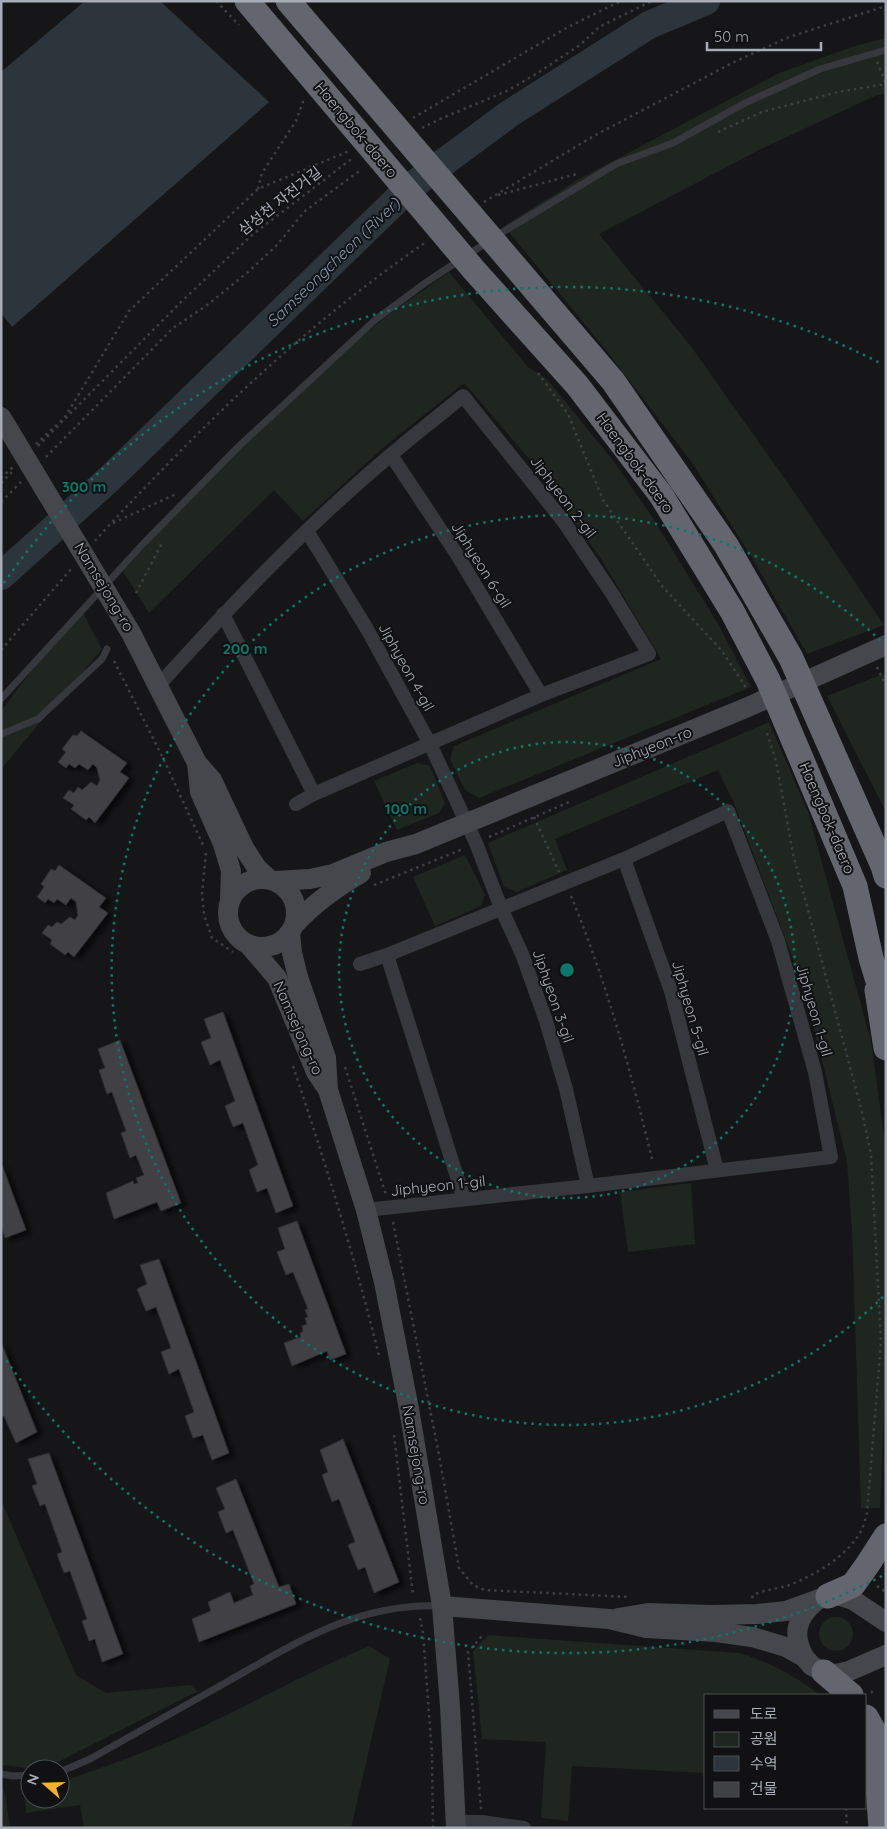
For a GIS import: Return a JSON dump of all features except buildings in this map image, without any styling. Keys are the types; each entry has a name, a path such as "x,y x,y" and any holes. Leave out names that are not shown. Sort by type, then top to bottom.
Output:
{"highway":[{"name":"Haengbok-daero","path":"247,1 474,270 577,385 661,495 732,611 768,680 855,886 871,958 886,1007"},
{"name":"Haengbok-daero","path":"288,1 613,381 726,545 790,658 885,871"},
{"path":"871,958 886,1048"},
{"path":"822,1598 853,1585 886,1536"},
{"path":"824,1672 850,1694"},
{"path":"867,1719 874,1731 881,1828"}],"street":[{"name":"Jiphyeon 2-gil","path":"158,685 223,614 307,531 391,455 463,396 564,522 613,595 649,654 541,695 314,794 296,804"},
{"name":"Namsejong-ro","path":"6,423 131,633 197,763 212,780 244,848 257,868 272,880"},
{"name":"Jiphyeon 6-gil","path":"391,455 456,553 541,695"},
{"name":"Jiphyeon 4-gil","path":"307,531 367,629 430,744 468,823"},
{"path":"223,614 314,794"},
{"name":"Jiphyeon-ro","path":"272,880 310,879 333,874 386,852 416,844 748,700 825,673 886,645"},
{"name":"Namsejong-ro","path":"197,763 200,792 223,844 231,871 230,899"},
{"name":"Jiphyeon 1-gil","path":"360,964 387,955 624,859 728,811 780,950 815,1072 831,1157 366,1210"},
{"name":"Jiphyeon 3-gil","path":"468,823 501,908 522,954 546,1021 566,1089 588,1186"},
{"name":"Jiphyeon-ro","path":"292,928 311,907 332,890 394,858 416,844"},
{"name":"Jiphyeon 5-gil","path":"624,859 671,991 717,1170"},
{"path":"258,878 272,880 289,891 294,902 296,917 292,928 279,942 272,946 242,949 242,941 234,932 229,922 228,910 230,899 237,889 246,882 258,878"},
{"name":"Namsejong-ro","path":"292,928 292,953 298,977 326,1058 328,1090 366,1210 384,1282 409,1409 442,1606 450,1706 456,1825"},
{"name":"Namsejong-ro","path":"242,949 277,978 316,1072 328,1090"},
{"path":"387,955 464,1199"},
{"path":"609,1619 648,1613 757,1614 786,1611 822,1598 841,1596 854,1600 886,1622"},
{"path":"822,1598 806,1609 799,1620 796,1633 798,1646 812,1666 824,1672 836,1674 849,1671 886,1655"},
{"path":"442,1606 609,1619 646,1628 716,1632 752,1637 786,1647 804,1657"},
{"path":"456,1825 482,1822 524,1828"}],"lane":[{"path":"1,699 142,545 238,447 376,320 425,283 501,233 616,164 673,143 745,103 820,69 886,50"},
{"path":"1,734 38,719 102,659 107,649"},
{"path":"70,1768 90,1759 309,1635 351,1618 395,1608 416,1605 442,1606"},
{"path":"1,1774 20,1776"}],"path":[{"path":"406,122 568,27 621,1"},
{"path":"420,130 440,119 507,91 580,45 600,27 652,1"},
{"path":"710,136 762,112 838,92 886,84 874,54"},
{"path":"258,189 262,173 296,121 303,102 301,94"},
{"path":"30,451 65,416 129,311 258,189 355,148"},
{"name":"삼성천 자전거길","path":"35,448 181,302 252,235 359,154"},
{"path":"42,460 173,328 206,306 248,272 276,246 305,210 362,169"},
{"path":"494,196 583,172"},
{"path":"535,369 568,414 603,500 662,586 722,651 748,700"},
{"path":"1,478 15,464"},
{"path":"1,483 15,469"},
{"path":"1,502 22,481"},
{"path":"109,525 162,499 202,484"},
{"path":"136,593 165,536"},
{"path":"107,649 163,758 206,853 202,894 204,915 212,938 242,949"},
{"path":"877,666 886,686"},
{"path":"751,1604 753,1595 795,1583 834,1560 861,1532 867,1513 881,1342 871,1154 861,1108 793,854 776,760 767,731"},
{"path":"534,817 560,873"},
{"path":"368,887 463,849"},
{"path":"569,892 609,1001 632,1077 654,1167"},
{"path":"292,1064 326,1165 366,1300 380,1357"},
{"path":"345,1067 390,1207 439,1454 459,1568 473,1585 485,1590 636,1597"},
{"path":"394,1434 412,1592 423,1633 432,1754 433,1828"},
{"path":"482,1636 468,1652 482,1822"},
{"path":"846,1809 847,1828"}],"green space":[{"path":"886,38 886,93 875,96 761,149 599,234 690,345 797,496 884,625 807,654 752,558 693,464 606,350 504,226 579,179 779,73 858,45"},
{"path":"449,272 528,367 547,379 615,463 651,515 718,624 751,687 479,798 465,790 450,759 454,746 661,659 603,562 537,468 464,383 385,446 303,521 274,490 149,613 123,571 194,494 287,400 388,315"},
{"path":"80,607 102,649 1,769 1,711"},
{"path":"886,673 886,812 827,696"},
{"path":"769,722 808,812 871,1041 886,1151 886,1360 880,1508 861,1508 852,1229 847,1162 805,991 734,803 718,770 555,839 567,870 517,892 504,887 488,843"},
{"path":"417,763 430,766 445,803 439,813 397,830 374,781"},
{"path":"465,855 485,895 481,906 435,926 413,877"},
{"path":"691,1183 695,1244 628,1252 620,1192"},
{"path":"1,1500 76,1675 106,1693 190,1685 198,1691 64,1759 20,1759 20,1767 1,1765"},
{"path":"836,1617 848,1622 853,1634 848,1646 836,1651 824,1646 819,1634 824,1622"},
{"path":"488,1635 739,1653 782,1670 819,1694 704,1694 704,1773 572,1766 568,1821 541,1818 546,1742 482,1739 473,1651"},
{"path":"369,1646 390,1659 351,1828 84,1828 80,1805 70,1806 70,1779 175,1739"},
{"path":"1,1785 5,1793 10,1828 1,1828"},
{"path":"26,1809 53,1809 26,1813"}],"water":[{"path":"85,1 160,1 269,102 12,327 1,313 1,72"}],"waterway":[{"name":"Samseongcheon (River)","path":"1,576 108,480 409,188 509,114 649,25 706,1"}]}
